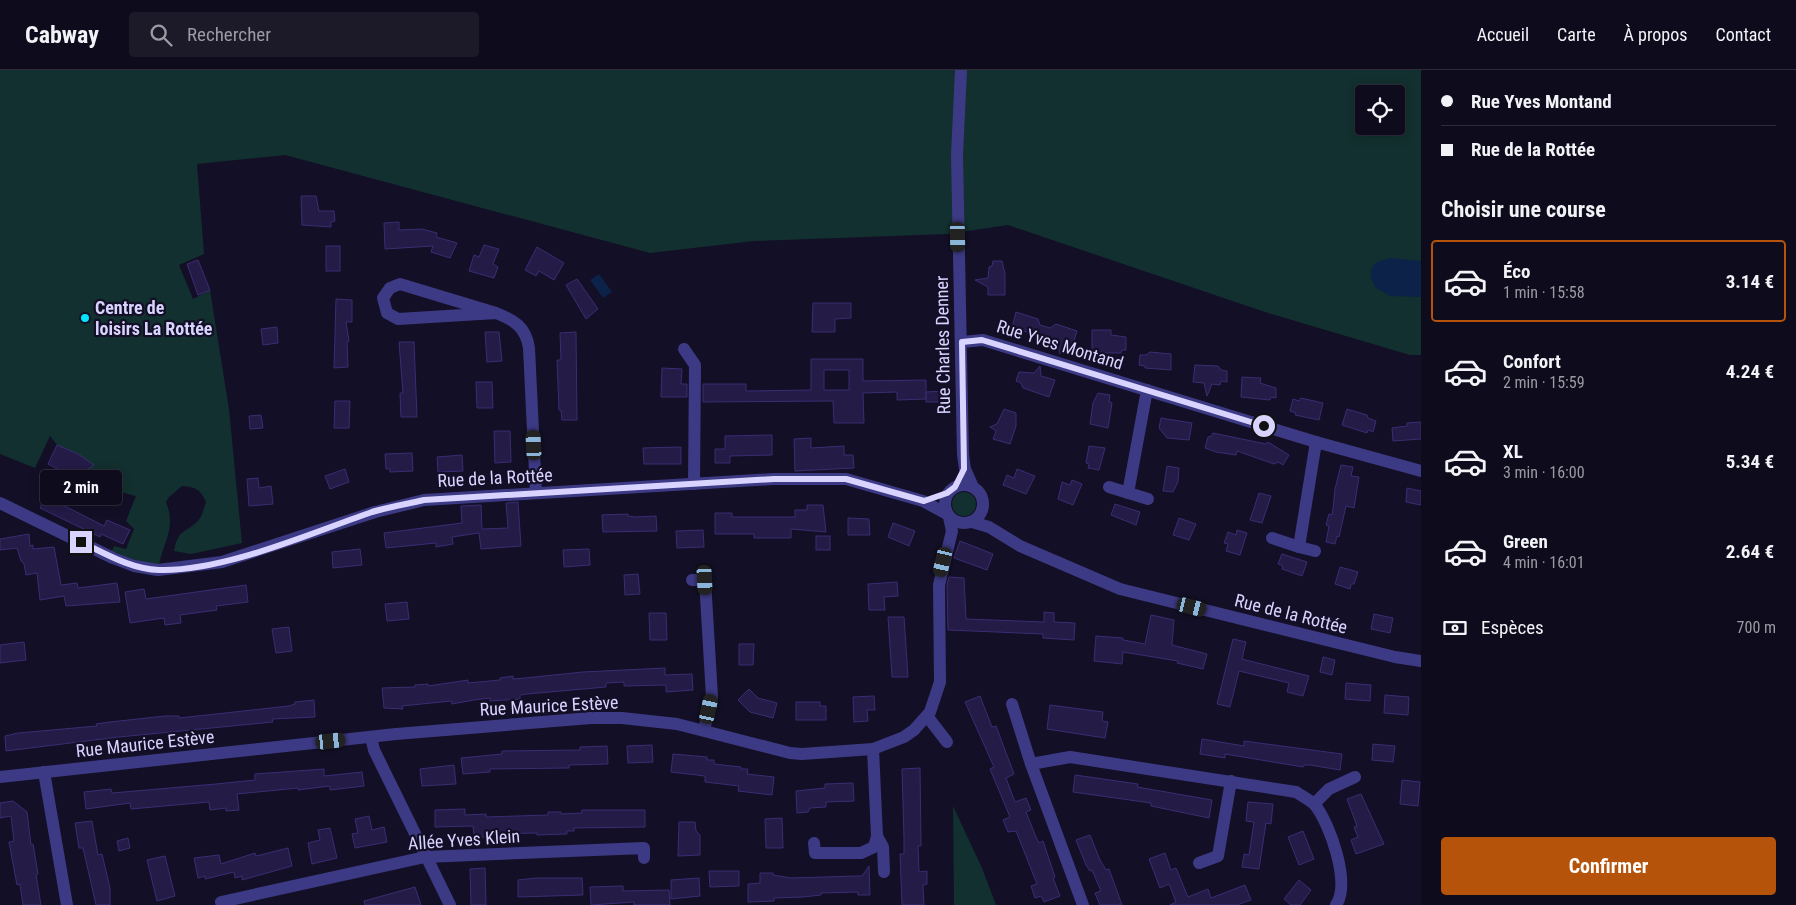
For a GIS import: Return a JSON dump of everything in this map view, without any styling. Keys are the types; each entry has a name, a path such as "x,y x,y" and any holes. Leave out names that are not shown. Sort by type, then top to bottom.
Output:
{"street":[{"name":"Rue Charles Denner","path":"961,70 957,155 964,469 973,487"},
{"path":"496,313 398,319 387,313 384,298 390,288 400,284 496,313 517,323 527,338 536,493"},
{"name":"Rue Yves Montand","path":"962,342 982,340 1316,442 1421,471"},
{"path":"684,349 695,366 694,484"},
{"path":"1128,493 1147,390"},
{"path":"1299,546 1316,442"},
{"name":"Rue Charles Denner","path":"951,490 964,469"},
{"name":"Rue de la Rottée","path":"0,503 113,558 158,570 222,562 374,512 424,500 694,484 846,479 924,501 948,516"},
{"path":"924,501 961,485 973,487 982,497 982,510 989,527"},
{"path":"1108,487 1148,499"},
{"path":"951,490 944,504 948,516 968,522"},
{"path":"952,530 968,522 982,510"},
{"name":"Rue Maurice Estève","path":"0,777 371,737 591,718 670,723 790,753 872,748 904,737 927,716 936,698 940,682 939,585 952,530 948,516"},
{"name":"Rue de la Rottée","path":"968,522 989,527 1020,546 1120,589 1385,655 1421,661"},
{"path":"1272,538 1314,551"},
{"path":"692,580 705,580 712,697 704,730"},
{"path":"1012,704 1031,764 1083,905"},
{"path":"927,716 947,742"},
{"path":"371,737 374,750 450,905"},
{"path":"814,843 815,853 861,853 874,847 877,836 872,748"},
{"path":"1031,764 1070,757 1296,792 1314,804 1323,818 1339,863 1342,884 1336,905"},
{"path":"44,772 66,905"},
{"path":"1314,804 1329,789 1355,777"},
{"path":"1199,863 1218,856 1231,781"},
{"path":"877,836 883,847 884,872"},
{"name":"Allée Yves Klein","path":"221,902 425,857 644,848 644,858"}],"green space":[{"path":"0,70 1421,70 1421,355 1410,355 1268,313 1008,225 947,234 754,241 650,253 285,155 197,164 204,254 179,265 193,299 210,290 229,409 242,543 191,554 174,551 178,538 198,521 206,502 197,490 182,486 166,502 170,526 159,564 137,561 112,551 114,546 126,549 134,529 126,521 136,496 115,490 89,477 84,472 92,464 57,445 50,436 35,468 0,454"},
{"path":"964,492 969,493 975,499 975,509 969,515 964,516 959,515 953,509 952,504 953,499 959,493"},
{"path":"953,806 982,868 996,905 954,905"}],"water":[{"path":"1384,259 1421,261 1421,297 1390,296 1376,288 1371,277 1372,268"},
{"path":"599,274 612,292 603,298 590,280"}],"building":[{"path":"301,196 316,196 319,211 334,211 335,221 331,222 331,227 302,225"},
{"path":"399,222 399,230 422,229 437,233 436,237 457,243 450,258 431,252 433,246 385,249 384,223"},
{"path":"484,245 499,249 493,264 498,267 494,278 469,271 474,255 479,257"},
{"path":"326,246 340,246 340,271 326,271"},
{"path":"537,247 564,263 554,280 539,271 536,276 525,270"},
{"path":"198,260 210,290 198,295 187,264"},
{"path":"993,261 1002,261 1005,274 1005,295 988,295 988,287 975,280 988,278 989,267 992,266"},
{"path":"577,279 598,309 586,319 566,285"},
{"path":"336,299 352,300 352,322 346,322 349,341 347,342 348,367 334,368"},
{"path":"813,303 851,303 851,318 835,319 835,332 812,332"},
{"path":"1016,312 1038,319 1040,325 1050,328 1056,324 1077,331 1072,347 1065,345 1060,354 1057,342 1012,327"},
{"path":"277,327 278,343 263,345 261,329"},
{"path":"1092,330 1111,330 1111,335 1126,337 1126,350 1122,350 1121,353 1092,353"},
{"path":"485,332 499,332 502,361 487,362"},
{"path":"576,332 577,420 562,420 561,410 559,410 557,360 561,360 560,333"},
{"path":"399,342 414,342 417,417 401,417 400,393 403,393"},
{"path":"1150,352 1171,354 1171,370 1145,368 1145,366 1139,365 1140,355 1146,355"},
{"path":"811,359 863,359 863,381 926,380 926,399 897,400 897,392 863,393 864,423 834,423 833,401 703,402 703,384 746,384 746,391 811,390","holes":["824,370 849,370 849,390 824,390"]},
{"path":"1195,365 1218,366 1221,370 1227,371 1227,382 1221,381 1220,385 1212,384 1207,396 1204,383 1193,382"},
{"path":"1040,366 1041,376 1055,380 1049,397 1023,388 1021,383 1016,381 1019,372 1034,373"},
{"path":"662,368 682,369 681,384 687,384 687,397 661,397"},
{"path":"1242,377 1261,378 1260,383 1276,388 1276,398 1271,397 1270,400 1241,397"},
{"path":"476,382 492,382 493,408 477,408"},
{"path":"946,391 946,402 926,402 926,392"},
{"path":"1098,393 1110,395 1109,402 1112,403 1108,428 1090,424 1093,403"},
{"path":"1301,398 1323,403 1319,420 1295,415 1296,413 1290,411 1293,399 1299,401"},
{"path":"335,401 350,401 349,428 334,428"},
{"path":"1004,409 1016,413 1016,426 1010,444 993,439 996,431 990,427 997,424"},
{"path":"1347,409 1367,415 1368,418 1376,421 1373,432 1368,430 1367,433 1342,425"},
{"path":"261,415 263,428 250,429 249,416"},
{"path":"1161,418 1192,423 1189,440 1167,438 1159,428"},
{"path":"1421,422 1421,439 1393,441 1392,428 1407,426 1407,423"},
{"path":"494,431 510,431 511,462 495,463"},
{"path":"1213,433 1266,444 1268,442 1289,455 1283,465 1278,462 1274,464 1237,451 1236,455 1216,452 1205,448 1208,437 1212,436"},
{"path":"772,435 772,455 730,456 730,463 715,463 715,449 725,449 725,436"},
{"path":"811,438 811,448 844,446 844,455 853,455 854,468 795,471 794,439"},
{"path":"57,445 78,454 94,465 84,472 59,470 48,464"},
{"path":"1089,446 1105,448 1099,470 1088,468 1089,464 1086,463"},
{"path":"681,447 681,464 644,464 643,448"},
{"path":"412,453 413,471 390,472 390,469 386,469 385,454"},
{"path":"462,455 463,471 438,472 437,457"},
{"path":"1341,465 1353,467 1351,476 1359,477 1354,508 1346,506 1339,537 1337,536 1335,544 1326,542 1329,526 1326,525 1329,514 1332,515 1335,489"},
{"path":"1167,466 1179,468 1178,482 1173,492 1163,491"},
{"path":"345,469 349,482 330,489 325,476"},
{"path":"1017,469 1035,476 1026,494 1003,485 1007,475 1014,478"},
{"path":"258,478 259,488 271,486 273,504 249,506 247,479"},
{"path":"1072,480 1082,484 1073,505 1058,499 1062,482 1070,485"},
{"path":"50,486 61,492 57,502 104,526 107,520 130,530 123,544 101,534 100,537 40,508"},
{"path":"1407,488 1421,491 1421,505 1406,502"},
{"path":"1259,493 1271,496 1262,523 1250,520"},
{"path":"518,502 521,546 481,549 479,533 452,537 453,544 436,547 436,543 386,548 384,533 462,523 461,506 481,505 482,529 508,528 506,503"},
{"path":"1115,504 1140,512 1136,525 1111,515"},
{"path":"807,505 823,505 826,532 791,529 791,538 754,538 754,534 715,534 715,513 732,513 732,517 795,517 795,510 807,510"},
{"path":"628,514 628,516 635,517 656,516 657,531 603,532 602,515"},
{"path":"848,518 869,519 870,535 848,535"},
{"path":"1179,518 1196,524 1189,540 1173,535"},
{"path":"893,523 915,531 909,546 888,537"},
{"path":"703,530 704,547 677,548 676,531"},
{"path":"1237,530 1247,533 1240,555 1226,551 1228,544 1224,543 1228,532 1236,535"},
{"path":"29,534 30,546 33,545 33,549 54,547 61,585 77,583 78,588 117,583 120,602 66,606 64,596 40,600 37,573 26,575 24,564 21,561 17,548 0,550 0,539"},
{"path":"816,536 830,536 830,550 816,550"},
{"path":"960,541 993,554 987,570 954,558"},
{"path":"360,549 362,565 333,568 332,552"},
{"path":"589,549 590,565 564,567 563,550"},
{"path":"1282,554 1307,562 1302,576 1282,569 1283,566 1278,564"},
{"path":"1340,567 1358,572 1350,589 1335,584"},
{"path":"638,574 640,594 625,595 624,575"},
{"path":"949,577 964,578 966,619 1044,622 1044,612 1054,613 1054,622 1075,623 1074,640 1043,638 1043,634 948,630 947,585"},
{"path":"897,582 898,596 884,597 885,610 869,610 868,584"},
{"path":"246,585 248,602 216,606 217,610 180,615 181,623 165,625 164,618 130,623 125,592 144,589 146,599"},
{"path":"407,602 409,619 387,621 385,604"},
{"path":"649,613 666,613 667,640 650,640"},
{"path":"1374,614 1393,618 1390,633 1371,629"},
{"path":"1151,615 1174,620 1172,645 1207,654 1203,669 1177,663 1178,661 1123,652 1122,664 1094,661 1096,636 1123,638 1123,640 1145,644"},
{"path":"888,617 904,617 908,677 892,677"},
{"path":"289,627 292,651 276,653 272,629"},
{"path":"1233,639 1246,642 1242,659 1309,676 1303,696 1287,692 1289,683 1239,671 1230,707 1217,704"},
{"path":"24,642 26,660 0,663 0,645"},
{"path":"739,644 754,644 753,665 739,665"},
{"path":"1323,657 1335,660 1332,675 1320,672"},
{"path":"665,668 665,675 692,674 693,690 666,692 666,685 624,686 624,682 606,683 606,687 520,695 520,699 490,701 490,698 452,704 451,701 402,706 403,709 384,708 382,688 415,687 415,685 428,684 428,686 468,680 468,683 500,680 500,678 513,676 513,679 583,672"},
{"path":"1346,683 1371,685 1370,701 1345,699"},
{"path":"749,689 758,698 777,703 773,718 750,712 738,700"},
{"path":"1385,695 1409,697 1408,715 1384,713"},
{"path":"874,696 875,710 867,710 868,721 854,722 853,697"},
{"path":"980,696 992,727 996,726 1014,774 1006,778 1015,802 1026,798 1031,810 1026,812 1039,843 1043,841 1055,877 1053,878 1060,896 1044,902 1041,896 1035,898 1031,886 1037,884 1016,831 1008,832 1003,820 1010,817 990,769 994,767 965,702"},
{"path":"314,700 315,717 272,719 273,722 119,737 6,751 5,736 18,733 97,726 96,724 165,716 179,716 179,718 289,706 295,704 295,702"},
{"path":"796,702 820,702 820,706 826,706 826,720 796,720"},
{"path":"1050,705 1103,712 1102,721 1108,722 1105,738 1047,729"},
{"path":"1202,739 1244,746 1244,741 1342,754 1340,770 1310,765 1304,765 1303,767 1225,754 1225,758 1200,754"},
{"path":"1373,744 1395,746 1393,762 1372,760"},
{"path":"652,745 653,762 628,763 627,746"},
{"path":"607,746 608,764 569,765 569,768 490,769 490,772 463,774 461,758 502,754 502,751 580,750 580,747"},
{"path":"673,754 707,757 707,760 714,760 714,764 748,769 747,774 774,777 772,795 738,791 739,786 705,782 705,776 671,772"},
{"path":"454,765 456,784 422,786 420,769"},
{"path":"920,768 921,846 918,846 919,872 927,871 927,884 923,885 924,905 902,905 900,854 904,854 904,838 902,769"},
{"path":"324,769 324,776 362,772 364,786 330,790 330,786 298,790 298,788 237,794 239,810 226,811 226,808 210,810 209,802 131,809 130,803 86,809 84,792 111,789 112,793 216,784 255,780 255,774"},
{"path":"1075,775 1138,784 1137,787 1212,800 1209,818 1151,806 1151,803 1073,792"},
{"path":"1402,780 1420,782 1418,806 1400,804"},
{"path":"853,783 854,801 826,802 826,807 810,808 808,812 797,813 796,791 825,788 825,784"},
{"path":"1361,794 1384,844 1356,854 1351,840 1358,837 1354,827 1357,826 1347,799"},
{"path":"13,801 27,812 31,845 33,844 38,874 36,875 41,905 23,905 20,884 17,885 9,842 14,841 11,816 0,818 0,803"},
{"path":"1248,802 1273,804 1271,824 1266,823 1259,869 1242,867 1244,854 1249,855 1254,822 1246,821"},
{"path":"465,809 465,815 486,814 486,817 548,815 548,812 561,812 561,814 582,813 582,810 645,810 645,827 574,828 574,831 567,831 567,834 492,834 492,837 480,837 480,835 474,835 473,826 435,827 435,810"},
{"path":"369,816 372,830 384,827 387,842 355,848 352,834 358,833 355,819"},
{"path":"782,818 783,848 766,848 765,819"},
{"path":"92,821 98,855 102,854 110,888 110,905 96,905 83,848 79,848 75,823"},
{"path":"679,822 695,822 696,831 700,835 700,855 678,856"},
{"path":"330,828 337,858 312,864 308,843 320,840 318,830"},
{"path":"1303,831 1314,859 1299,865 1288,837"},
{"path":"1090,835 1100,860 1106,870 1109,869 1122,905 1100,905 1095,893 1101,891 1092,870 1090,871 1086,865 1076,840"},
{"path":"128,838 130,848 119,851 117,841"},
{"path":"288,848 292,866 242,880 242,876 235,878 234,872 205,879 205,876 198,878 194,858 219,855 221,864 255,853 256,856"},
{"path":"1165,853 1171,870 1176,868 1188,897 1208,889 1211,898 1245,885 1251,900 1237,905 1170,905 1176,902 1169,884 1160,888 1149,859"},
{"path":"165,856 175,896 157,901 147,860"},
{"path":"869,866 870,895 858,895 858,892 821,893 821,895 803,897 774,898 774,901 748,902 748,884 760,883 760,873 773,873 773,875 791,878 862,876"},
{"path":"485,868 486,905 471,905 470,869"},
{"path":"709,871 739,871 739,886 710,887"},
{"path":"582,878 583,895 518,897 518,880"},
{"path":"699,878 700,896 671,899 671,880"},
{"path":"1299,880 1311,890 1300,905 1291,905 1284,899"},
{"path":"623,886 623,891 669,890 670,905 634,905 634,902 591,905 590,887"},
{"path":"415,887 421,905 365,905 364,901"}],"place":[{"name":"Centre de loisirs La Rottée","path":"85,318"}],"route":[{"path":"81,542 134,566 172,570 222,562 374,512 424,500 774,479 846,479 907,498 924,501 947,493 955,487 964,469 962,342 982,340 1264,426"}]}
